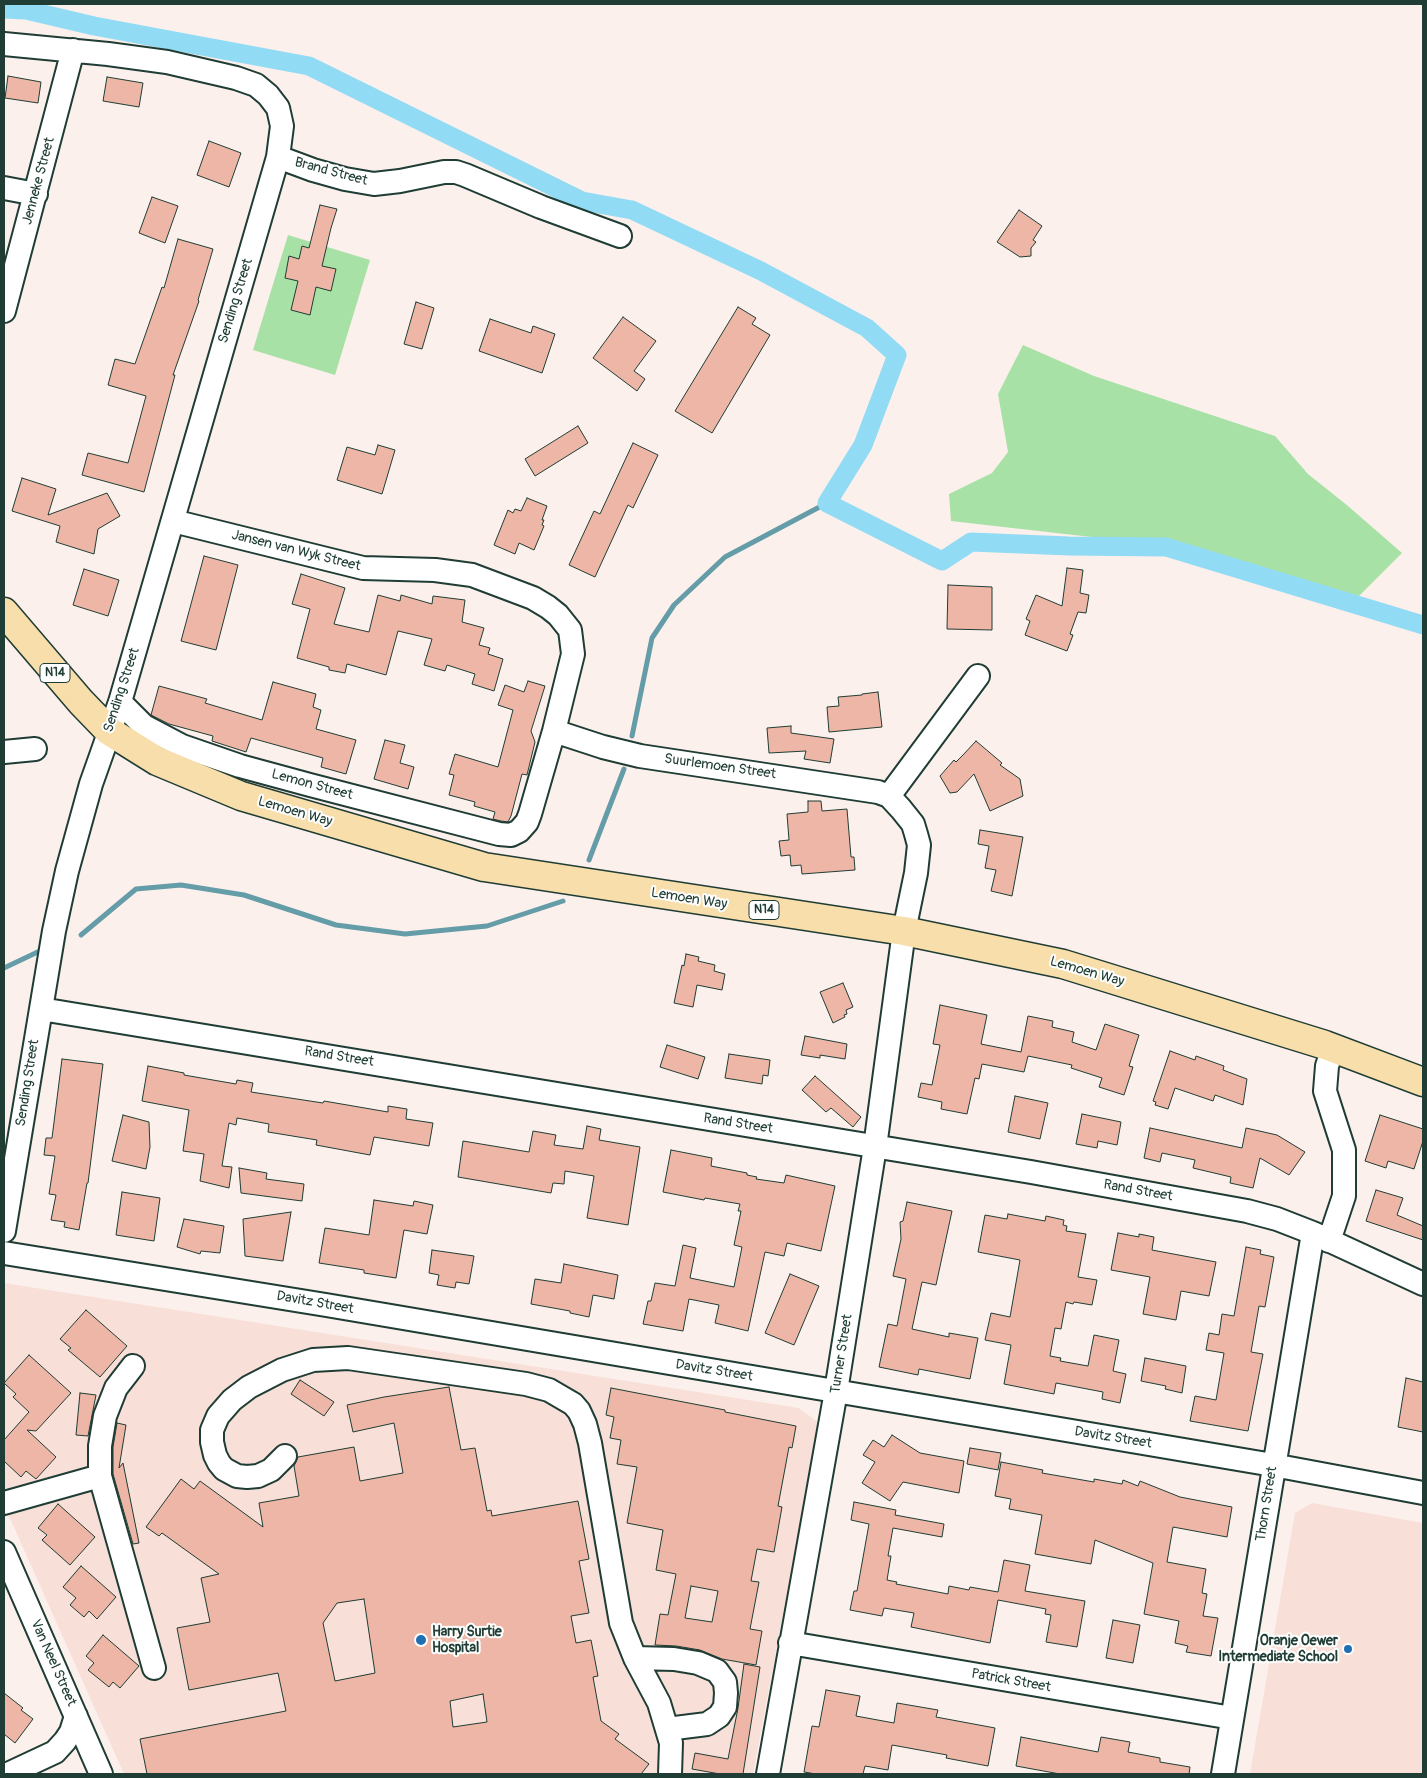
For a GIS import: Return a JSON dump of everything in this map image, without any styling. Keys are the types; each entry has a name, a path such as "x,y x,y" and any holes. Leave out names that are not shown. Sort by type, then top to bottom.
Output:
{"highway":[{"name":"N14","path":"4,612 109,731"},
{"name":"Lemoen Way","path":"109,731 157,761 241,796 484,867 904,931 1063,964 1333,1048 1423,1082"}],"street":[{"name":"Brand Street","path":"4,44 73,50 167,62 236,78 256,85 264,90 274,101 281,116 282,131 278,157 313,170 345,179 374,184 444,172 465,174 541,207 620,236"},
{"name":"Jenneke Street","path":"4,312 73,50"},
{"name":"Sending Street","path":"4,1231 40,1009 67,871 91,784 120,702 278,157"},
{"path":"4,188 36,194"},
{"name":"Jansen van Wyk Street","path":"173,521 363,568 435,570 472,575 532,598 558,615 570,630 573,643 572,662 530,814 527,822 518,831"},
{"path":"904,931 916,873 919,845 912,824 889,796 978,676"},
{"name":"Lemon Street","path":"120,702 138,721 163,737 182,746 240,766 499,834 511,835 518,831"},
{"name":"Suurlemoen Street","path":"554,731 603,747 640,756 866,789 889,796"},
{"path":"4,752 35,749"},
{"name":"Turner Street","path":"768,1774 836,1391 875,1147 904,931"},
{"name":"Rand Street","path":"40,1009 1031,1172 1247,1211 1277,1219 1321,1237 1423,1284"},
{"name":"Thorn Street","path":"1222,1774 1273,1465 1321,1237 1344,1196 1344,1150 1325,1091 1327,1066 1333,1048"},
{"name":"Davitz Street","path":"4,1253 836,1391 1273,1465 1423,1493"},
{"path":"285,1456 270,1470 258,1476 247,1478 237,1476 224,1469 215,1456 212,1430 218,1416 232,1400 249,1387 282,1370 313,1360 348,1358 526,1384 549,1390 567,1399 579,1411 585,1424 590,1443 621,1623 635,1658 658,1703 672,1743 670,1774"},
{"path":"132,1366 116,1388 105,1416 100,1446 100,1476 154,1668"},
{"path":"4,1503 100,1476"},
{"name":"Van Neel Street","path":"4,1552 101,1774"},
{"name":"Patrick Street","path":"790,1643 1232,1718"},
{"path":"635,1658 674,1659 698,1663 717,1671 725,1682 725,1708 719,1716 707,1724 667,1729"},
{"path":"8,1774 55,1752 66,1741 76,1716"}],"shaded area":[{"name":"Harry Surtie Hospital","path":"4,1283 799,1408 819,1423 753,1774 124,1774 4,1505"},
{"name":"Oranje Oewer Intermediate School","path":"1312,1503 1423,1523 1423,1774 1250,1774 1295,1513"}],"green space":[{"path":"288,235 370,260 335,375 253,350"},
{"path":"1023,345 1094,376 1275,436 1308,474 1402,553 1359,596 1153,544 951,521 949,494 992,473 1008,452 998,394"}],"building":[{"path":"8,76 41,82 38,103 5,98"},
{"path":"107,77 143,83 139,107 103,101"},
{"path":"209,141 241,153 229,187 197,175"},
{"path":"152,197 178,206 165,243 139,233"},
{"path":"320,205 337,209 322,266 336,269 331,291 316,287 310,315 291,310 298,281 285,278 289,256 299,259 302,246 309,248"},
{"path":"1019,210 1042,226 1033,240 1036,242 1031,248 1031,256 1020,257 997,242"},
{"path":"178,239 213,249 199,301 173,375 175,375 144,492 82,475 88,453 128,463 146,396 108,385 115,359 135,364 162,287 164,288"},
{"path":"416,302 434,308 422,349 404,344"},
{"path":"738,307 756,318 752,324 770,335 712,433 675,411"},
{"path":"623,317 656,341 634,371 645,379 637,391 593,358"},
{"path":"490,319 531,333 533,326 555,334 542,373 479,351"},
{"path":"578,426 588,443 535,476 525,459"},
{"path":"633,443 658,455 633,508 628,505 595,577 569,565 594,511 600,514"},
{"path":"378,445 395,450 382,494 337,480 347,447 375,455"},
{"path":"22,478 56,489 48,515 107,493 120,516 98,529 94,554 56,542 60,526 12,511"},
{"path":"527,498 547,506 542,520 544,520 542,525 544,526 534,550 519,543 515,554 494,545 508,510 513,513 515,509 521,511"},
{"path":"204,556 238,565 216,650 181,641"},
{"path":"1067,568 1083,570 1080,593 1089,595 1086,613 1078,612 1070,634 1073,635 1067,651 1025,635 1030,621 1026,619 1036,595 1062,606"},
{"path":"84,569 119,580 108,616 73,605"},
{"path":"301,574 345,588 334,624 369,632 378,595 400,601 401,595 432,604 433,596 465,600 462,622 484,628 479,645 490,648 488,654 503,659 494,691 472,684 475,674 447,665 445,671 424,665 432,639 398,631 386,675 347,664 345,673 329,670 329,667 297,658 310,609 292,604"},
{"path":"948,585 992,587 992,630 947,629"},
{"path":"528,681 545,686 531,731 535,742 527,775 522,774 511,816 508,822 501,821 493,819 495,812 474,806 475,802 449,795 454,775 449,774 455,754 498,767 513,710 498,705 505,685 524,692"},
{"path":"273,682 316,694 313,707 321,710 316,729 356,740 346,774 321,767 323,758 251,738 246,752 212,741 213,736 169,724 151,715 159,686 207,699 205,703 262,720"},
{"path":"878,692 882,727 829,732 827,707 839,706 838,697"},
{"path":"791,726 791,733 834,739 830,763 804,759 806,751 769,753 767,728"},
{"path":"385,740 405,745 400,763 414,767 408,789 374,779"},
{"path":"976,741 1002,763 1000,765 1020,779 1023,796 990,811 974,774 957,792 950,793 940,776 954,760 956,762"},
{"path":"808,801 821,801 822,811 847,809 851,857 854,857 855,870 802,874 801,865 791,866 790,855 781,856 779,841 789,840 787,814 808,812"},
{"path":"980,830 1023,837 1012,896 991,891 996,870 985,868 989,846 978,844"},
{"path":"686,954 699,957 698,961 715,965 714,971 725,974 722,990 697,985 693,1007 674,1003"},
{"path":"843,983 853,1007 846,1010 847,1014 844,1015 845,1017 833,1023 820,992"},
{"path":"940,1005 987,1015 981,1044 1021,1052 1028,1016 1053,1021 1052,1027 1074,1032 1072,1042 1096,1050 1105,1024 1139,1035 1129,1066 1133,1067 1124,1095 1099,1087 1102,1078 1071,1068 1072,1065 1028,1056 1024,1072 982,1064 979,1079 975,1078 967,1114 941,1109 942,1102 918,1097 921,1083 932,1085 940,1045 933,1044"},
{"path":"805,1036 847,1044 845,1059 820,1055 820,1058 801,1055"},
{"path":"667,1045 705,1057 698,1079 660,1067"},
{"path":"1170,1051 1195,1060 1196,1056 1224,1066 1223,1070 1247,1079 1243,1105 1215,1095 1213,1101 1175,1088 1168,1109 1155,1105 1156,1102 1153,1101"},
{"path":"729,1054 770,1060 768,1076 763,1075 762,1084 725,1078"},
{"path":"62,1059 103,1064 88,1183 79,1230 64,1227 65,1222 51,1220 56,1195 49,1194 55,1156 44,1155 46,1138 52,1138"},
{"path":"148,1066 184,1073 184,1075 236,1084 237,1080 253,1083 251,1092 323,1103 324,1101 388,1112 388,1106 407,1109 406,1119 433,1123 429,1146 374,1137 370,1155 316,1145 317,1140 268,1132 269,1124 237,1118 236,1125 229,1123 222,1166 232,1167 229,1188 200,1181 204,1154 183,1151 189,1110 142,1101"},
{"path":"815,1076 861,1117 853,1127 831,1108 826,1112 802,1090"},
{"path":"1015,1096 1048,1103 1040,1139 1008,1132"},
{"path":"1082,1114 1121,1122 1117,1145 1098,1141 1097,1148 1076,1144"},
{"path":"123,1115 149,1122 150,1147 146,1169 112,1161"},
{"path":"1380,1115 1423,1129 1423,1141 1414,1169 1388,1161 1386,1168 1365,1161"},
{"path":"587,1126 601,1129 599,1140 640,1147 628,1225 587,1218 594,1176 565,1171 564,1184 553,1183 551,1193 458,1177 463,1141 529,1152 533,1131 556,1135 554,1145 583,1149"},
{"path":"1150,1128 1242,1148 1246,1128 1277,1135 1305,1152 1289,1175 1260,1158 1253,1188 1230,1183 1231,1177 1193,1168 1195,1160 1162,1153 1160,1162 1144,1158"},
{"path":"671,1150 712,1158 711,1166 747,1173 747,1175 757,1177 756,1179 784,1183 786,1175 835,1186 821,1251 787,1243 784,1256 765,1252 748,1331 715,1323 719,1305 689,1299 683,1331 643,1324 648,1301 651,1301 655,1283 675,1286 683,1245 696,1248 690,1278 734,1287 742,1247 734,1245 741,1211 738,1211 740,1204 705,1198 704,1200 663,1192"},
{"path":"239,1168 267,1173 266,1179 304,1184 302,1201 241,1193"},
{"path":"1376,1190 1403,1198 1397,1215 1423,1226 1423,1240 1366,1221"},
{"path":"122,1192 160,1198 154,1241 116,1235"},
{"path":"374,1200 413,1206 414,1201 433,1205 427,1234 404,1230 396,1278 364,1273 364,1270 319,1263 325,1228 369,1235"},
{"path":"907,1202 952,1211 936,1285 922,1282 912,1329 949,1337 949,1333 978,1338 970,1379 919,1369 918,1375 879,1367 888,1324 897,1326 906,1279 893,1276 901,1239 900,1222 903,1221"},
{"path":"291,1212 283,1261 245,1256 243,1219"},
{"path":"1008,1214 1045,1221 1046,1216 1064,1220 1063,1225 1067,1226 1066,1231 1086,1234 1078,1277 1097,1280 1092,1305 1066,1302 1061,1329 1055,1328 1050,1356 1061,1358 1060,1361 1088,1366 1094,1335 1119,1340 1113,1371 1126,1374 1120,1403 1102,1399 1103,1392 1056,1383 1054,1394 1004,1384 1011,1345 985,1340 991,1313 1010,1317 1020,1260 978,1252 985,1215 1007,1219"},
{"path":"184,1219 224,1226 220,1253 201,1251 200,1254 177,1247"},
{"path":"1118,1233 1139,1237 1139,1234 1154,1237 1152,1250 1216,1262 1209,1296 1181,1291 1176,1320 1143,1314 1150,1277 1111,1270"},
{"path":"1246,1247 1261,1250 1260,1254 1274,1257 1265,1307 1259,1306 1251,1352 1263,1354 1248,1431 1190,1421 1195,1396 1216,1400 1224,1353 1206,1350 1209,1333 1219,1335 1222,1314 1234,1316"},
{"path":"432,1250 474,1256 469,1284 456,1282 455,1288 437,1285 439,1275 429,1273"},
{"path":"564,1264 618,1275 614,1299 593,1295 589,1317 570,1313 570,1311 531,1304 535,1279 561,1283"},
{"path":"790,1274 819,1286 794,1345 765,1333"},
{"path":"86,1310 127,1346 100,1377 68,1350 71,1348 60,1339"},
{"path":"29,1355 71,1393 36,1431 27,1430 56,1457 36,1479 26,1471 21,1477 4,1461 4,1440 29,1412 13,1397 16,1394 4,1383"},
{"path":"1145,1358 1186,1366 1182,1393 1165,1389 1166,1386 1141,1381"},
{"path":"1406,1378 1423,1382 1423,1432 1398,1427"},
{"path":"300,1380 334,1402 324,1416 291,1394"},
{"path":"449,1387 461,1450 475,1448 487,1511 491,1510 492,1516 578,1501 589,1559 579,1561 589,1613 571,1616 576,1643 591,1640 598,1676 593,1677 601,1721 619,1734 615,1739 649,1764 641,1774 147,1774 140,1739 286,1711 278,1673 189,1690 177,1628 210,1622 201,1578 219,1574 162,1533 159,1536 146,1527 181,1479 194,1489 200,1481 263,1527 259,1503 299,1496 294,1466 298,1457 354,1447 360,1481 403,1473 394,1423 353,1432 347,1405","holes":["364,1599 375,1673 335,1681 323,1623 337,1603","483,1694 487,1722 453,1727 450,1701"]},
{"path":"611,1388 796,1426 792,1448 789,1447 778,1506 782,1507 774,1552 757,1549 751,1581 759,1582 750,1629 762,1631 756,1665 722,1659 700,1650 655,1645 660,1614 668,1615 676,1574 656,1570 663,1530 627,1523 637,1467 617,1464 621,1440 610,1438 614,1417 606,1415","holes":["691,1586 718,1591 712,1622 685,1618"]},
{"path":"80,1393 96,1395 88,1436 76,1435"},
{"path":"117,1423 126,1425 119,1468 123,1463 139,1543 133,1544 113,1474 113,1447"},
{"path":"892,1435 920,1453 964,1461 959,1493 903,1482 890,1501 862,1483 875,1462 863,1455 873,1440 884,1447"},
{"path":"970,1448 1001,1453 998,1470 967,1464"},
{"path":"1001,1462 1043,1470 1042,1473 1094,1482 1094,1479 1122,1484 1123,1480 1138,1486 1140,1481 1180,1497 1232,1507 1227,1537 1173,1527 1167,1562 1206,1569 1202,1593 1207,1594 1203,1616 1218,1618 1211,1656 1186,1652 1188,1646 1175,1643 1179,1621 1144,1614 1153,1563 1095,1540 1091,1564 1035,1554 1042,1515 1009,1509 1011,1499 995,1496"},
{"path":"854,1502 896,1510 895,1515 944,1524 942,1537 893,1528 888,1556 891,1556 887,1580 897,1582 896,1584 948,1594 949,1586 969,1590 970,1587 998,1592 1004,1560 1030,1565 1025,1591 1085,1601 1077,1647 1046,1642 1051,1615 1045,1614 1046,1609 998,1600 990,1643 911,1627 914,1613 884,1608 882,1616 850,1610 854,1591 857,1591 869,1524 851,1520"},
{"path":"58,1504 95,1537 70,1565 42,1540 47,1535 38,1528"},
{"path":"81,1566 116,1597 97,1619 89,1611 84,1617 70,1605 76,1598 63,1587"},
{"path":"1113,1620 1140,1625 1133,1663 1106,1658"},
{"path":"103,1635 139,1666 120,1688 113,1682 109,1687 88,1670 94,1663 86,1656"},
{"path":"744,1664 760,1667 743,1774 720,1774 692,1769 695,1753 728,1759"},
{"path":"826,1690 860,1696 856,1716 894,1723 897,1703 938,1710 936,1717 995,1728 988,1766 946,1758 947,1755 892,1745 888,1770 865,1766 863,1774 816,1774 804,1772 812,1726 819,1727"},
{"path":"4,1693 23,1708 21,1710 33,1719 15,1743 4,1734"},
{"path":"1021,1737 1098,1752 1101,1737 1130,1742 1128,1752 1160,1758 1160,1762 1190,1767 1189,1774 1060,1774 1016,1766"}],"waterway":[{"path":"4,9 26,10 94,26 309,66 582,201 632,210 761,271 867,328 897,355 863,445 827,503 942,561 971,542 1166,547 1423,625"},
{"path":"632,736 652,638 674,605 725,557 827,503"},
{"path":"589,860 624,769"},
{"path":"81,935 136,889 181,885 244,895 336,925 405,934 487,926 563,901"},
{"path":"4,968 44,949"}],"place":[{"name":"Harry Surtie Hospital","path":"421,1640"},
{"name":"Oranje Oewer Intermediate School","path":"1348,1649"}]}
